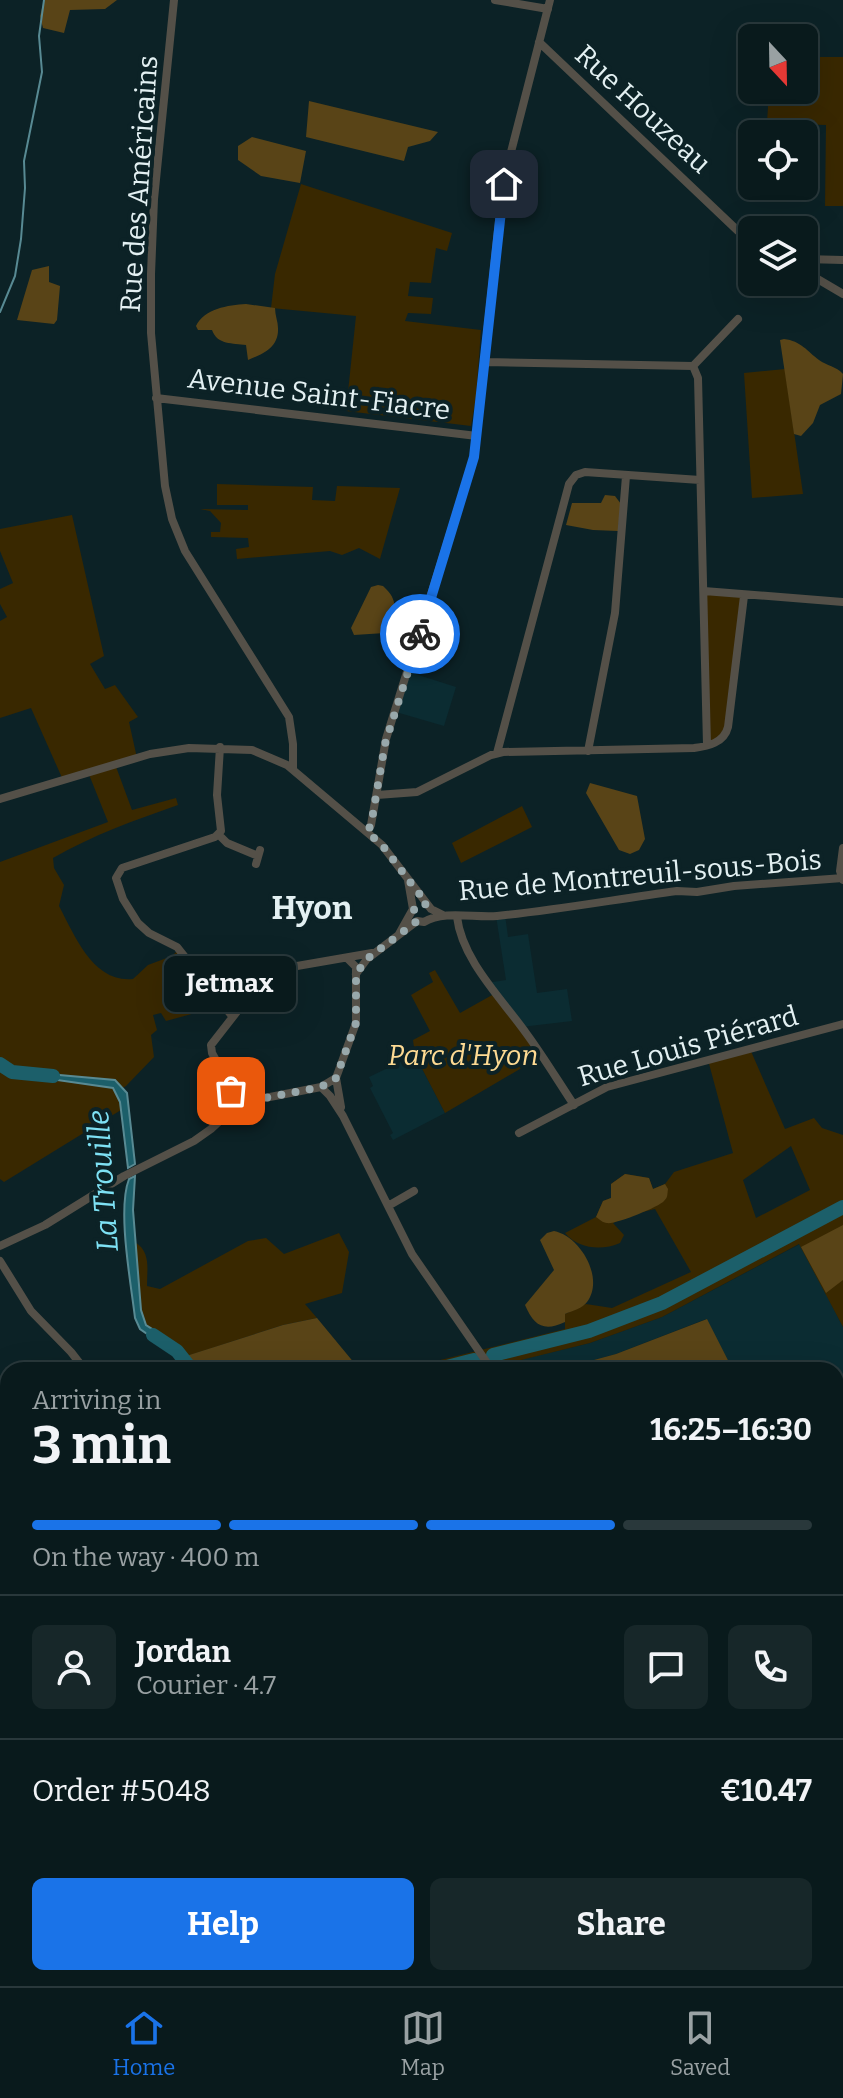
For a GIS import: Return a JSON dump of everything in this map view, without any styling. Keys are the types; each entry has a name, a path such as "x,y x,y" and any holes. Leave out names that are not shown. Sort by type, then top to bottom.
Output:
{"street":[{"name":"Rue des Américains","path":"174,0 152,242 151,333 165,486 177,534 193,567 286,712 292,736 293,769"},
{"path":"367,832 371,825 386,739 469,475 486,362 502,193 549,5 495,0"},
{"name":"Rue Houzeau","path":"539,42 738,231"},
{"path":"818,259 843,260"},
{"path":"818,279 843,294"},
{"path":"486,362 693,366 738,319"},
{"path":"693,366 698,378 707,745"},
{"name":"Avenue Saint-Fiacre","path":"156,398 477,436"},
{"path":"497,753 569,484 576,475 585,472 700,480"},
{"path":"588,751 615,613 626,476"},
{"path":"704,591 843,602"},
{"path":"377,795 417,792 497,753 694,748 723,739 727,732 744,596"},
{"path":"220,747 217,795 221,831 187,847 122,868 116,878 118,888 138,923 149,933 177,947 232,1016"},
{"path":"0,799 150,754 189,748 252,750 293,769 382,845 430,910"},
{"path":"218,834 227,843 258,857"},
{"path":"843,848 840,866 843,879"},
{"name":"Rue de Montreuil-sous-Bois","path":"430,910 457,917 505,915 677,891 697,892 734,886 843,879"},
{"path":"408,880 414,915 424,922 430,910"},
{"path":"356,971 399,935 420,903 430,910"},
{"name":"Rue Louis Piérard","path":"457,917 459,932 486,983 525,1031 574,1105 607,1087 843,1024"},
{"path":"239,1103 212,1053 214,1039 264,977 274,970 375,953"},
{"path":"343,1116 336,1078 356,1023 356,971 347,958"},
{"path":"0,1246 55,1219 124,1176 211,1129 239,1103 321,1087 336,1078"},
{"path":"321,1087 343,1116 412,1254 487,1362"},
{"path":"519,1133 574,1105"},
{"path":"388,1206 414,1191"},
{"path":"0,1261 31,1311 79,1362"}],"shaded area":[{"path":"44,0 117,0 105,9 70,10 64,33 43,28 40,16"},
{"path":"309,101 438,132 430,141 408,147 404,161 306,137"},
{"path":"252,137 306,151 300,183 261,176 238,160 238,146"},
{"path":"49,266 49,282 60,286 57,320 54,324 17,320 32,270"},
{"path":"246,304 275,308 278,328 273,345 248,360 246,345 222,341 212,330 198,330 196,326 211,312"},
{"path":"780,340 799,344 843,374 841,394 820,405 813,423 801,436 794,434"},
{"path":"605,495 615,496 621,504 618,531 566,525 572,503 601,503"},
{"path":"378,585 390,594 395,606 392,620 402,623 401,628 385,633 354,635 351,628 371,587"},
{"path":"409,672 456,687 444,726 396,712"},
{"path":"590,783 637,796 645,839 639,850 630,854 619,850 586,793"},
{"path":"505,915 508,937 528,934 537,993 567,989 572,1021 521,1027 486,983 506,980 496,916"},
{"path":"415,1055 445,1113 393,1140 390,1135 393,1133 370,1088 373,1086 369,1077"},
{"path":"625,1174 649,1178 653,1189 665,1184 667,1197 660,1204 636,1215 611,1223 604,1222 596,1217 603,1201 611,1198 611,1184"},
{"path":"843,1225 843,1280 826,1293 801,1247"},
{"path":"554,1231 581,1249 591,1270 592,1292 585,1304 565,1314 565,1322 545,1327 532,1318 525,1305 554,1270 540,1240"},
{"path":"800,1244 843,1327 843,1362 729,1362 706,1319 616,1354 586,1362 511,1362 590,1343 662,1317"},
{"path":"317,1318 353,1362 186,1362 183,1357 283,1325"},
{"path":"707,1319 729,1362 586,1362"}],"green space":[{"path":"818,57 843,57 843,206 825,206 826,125 818,125 818,120 767,120 768,104 818,104"},
{"path":"301,184 452,233 447,251 436,248 431,283 410,282 408,296 433,298 431,314 408,313 405,321 481,330 471,426 346,411 356,316 271,308 275,274"},
{"path":"785,369 803,494 752,498 744,373"},
{"path":"217,484 313,487 312,500 335,501 337,486 400,488 380,559 359,548 342,555 330,551 237,559 236,549 249,547 248,538 211,537 211,532 220,532 221,523 210,511 200,509 248,510 248,505 217,505"},
{"path":"72,515 104,656 90,664 105,689 115,685 138,717 129,722 137,758 115,764 132,810 176,798 178,805 99,835 53,858 54,868 64,885 59,906 87,955 107,974 133,979 148,965 172,956 178,950 214,1002 199,1012 166,1021 161,1013 153,1015 157,1030 151,1035 154,1057 126,1086 121,1089 116,1084 79,1082 113,1088 120,1098 121,1110 4,1182 0,1179 0,862 108,822 88,772 63,780 31,708 0,718 0,621 7,617 0,604 0,589 13,583 0,551 0,529"},
{"path":"704,591 744,596 727,732 714,743 707,737"},
{"path":"522,806 532,827 461,863 452,843"},
{"name":"Parc d'Hyon","path":"435,970 460,1013 494,994 542,1056 445,1113 415,1055 413,1040 430,1031 411,995 433,982 429,973"},
{"path":"750,1049 785,1129 814,1118 822,1128 843,1135 843,1327 799,1244 662,1317 590,1343 513,1362 432,1362 565,1329 565,1314 586,1304 612,1308 691,1272 655,1209 613,1223 624,1235 620,1243 613,1246 598,1248 583,1245 565,1233 596,1217 603,1201 611,1198 611,1184 625,1174 649,1178 653,1189 665,1184 674,1172 733,1153 708,1060","holes":["791,1146 810,1190 756,1218 743,1180"]},
{"path":"339,1233 349,1252 342,1293 305,1304 317,1318 283,1325 187,1356 173,1342 146,1325 141,1310 135,1242 146,1256 147,1286 160,1289 248,1241 266,1238 284,1254"}],"water":[{"path":"37,1073 115,1080 127,1093 135,1164 128,1168 120,1102 113,1088 36,1077"},
{"path":"135,1176 133,1210 141,1310 146,1325 173,1342 166,1347 140,1329 135,1318 124,1209 129,1179"}],"waterway":[{"path":"0,312 15,276 21,239 24,161 42,72 39,36 44,0"},
{"name":"La Trouille","path":"0,1064 12,1072 53,1076"},
{"name":"La Trouille","path":"493,1355 589,1331 662,1303 843,1207"},
{"name":"La Trouille","path":"153,1335 177,1351 186,1362"},
{"name":"La Trouille","path":"466,1362 474,1360"}],"way so far":[{"path":"231,1091 239,1103 321,1087 336,1078 356,1023 356,974 359,968 414,925 417,921 413,914 415,906 427,904 382,845 367,832 371,825 386,739 420,634"}],"place":[{"name":"Jetmax","path":"231,1091"}],"district":[{"name":"Hyon","path":"312,908"}],"route":[{"path":"420,634 474,457 504,184"}]}
